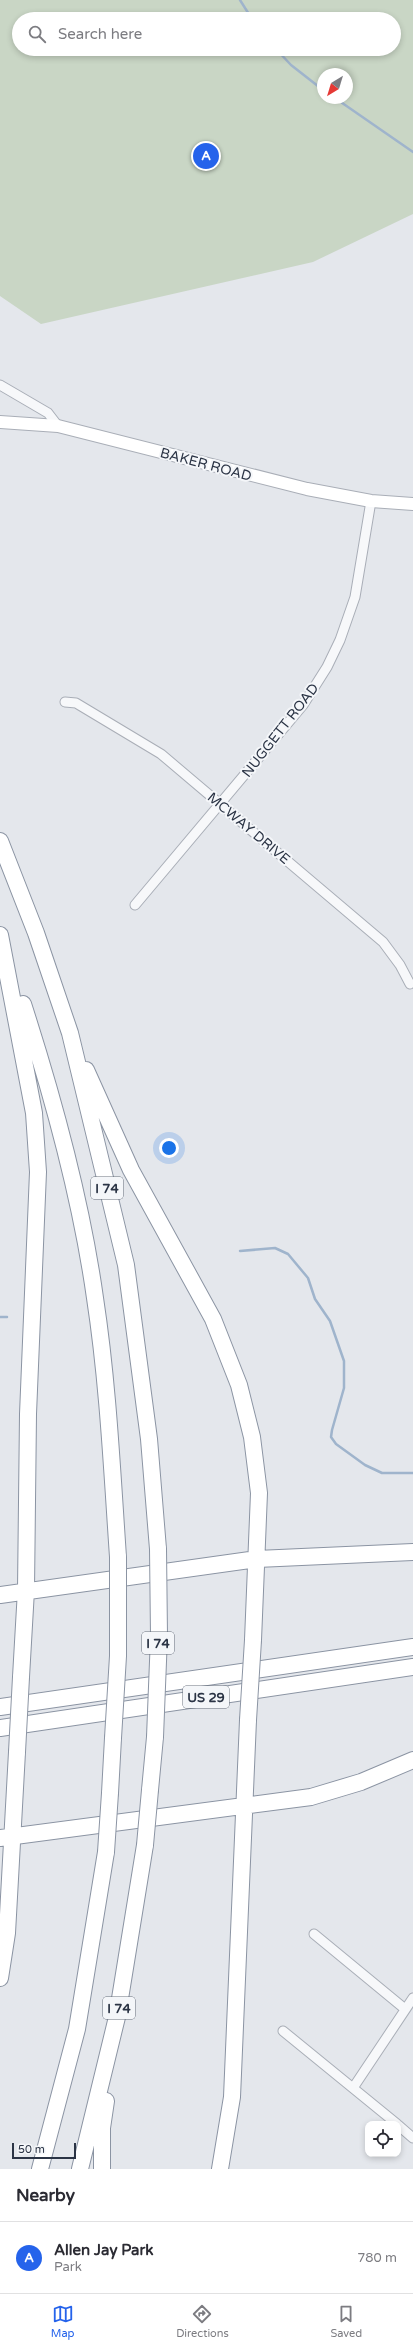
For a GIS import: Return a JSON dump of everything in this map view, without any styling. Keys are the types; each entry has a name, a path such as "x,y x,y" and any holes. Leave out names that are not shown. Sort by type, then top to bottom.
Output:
{"highway":[{"name":"I 74","path":"0,841 36,933 70,1033 126,1266 149,1439 158,1548 159,1636 154,1737 145,1845 117,2017 80,2169"},
{"name":"I 74","path":"0,932 35,1040 68,1157 95,1297 110,1433 118,1557 118,1656 106,1852 77,2029 50,2136 40,2169"},
{"path":"0,935 34,1113 38,1172 28,1414 26,1590 16,1752 6,1837 7,1932 0,1978"},
{"path":"70,1033 131,1170 213,1319 239,1385 252,1437 259,1493 257,1558 248,1720 232,2097 220,2169"},
{"path":"0,1594 257,1558 413,1552"},
{"name":"US 29","path":"0,1707 413,1647"},
{"name":"US 29","path":"0,1728 413,1667"},
{"path":"6,1837 311,1797 361,1782 412,1761"},
{"path":"102,2169 102,2128 117,2017"},
{"path":"34,2169 50,2136"}],"street":[{"path":"0,385 48,413 58,426"},
{"name":"BAKER ROAD","path":"0,422 58,426 271,480 371,501 413,504"},
{"name":"NUGGETT ROAD","path":"135,905 303,705 327,667 340,640 355,597 371,501"},
{"name":"MCWAY DRIVE","path":"65,702 76,703 161,754 383,942 400,965 410,984"},
{"path":"314,1934 405,2009"},
{"path":"353,2088 413,1998"},
{"path":"283,2031 392,2121"},
{"path":"401,2128 413,2138"}],"green space":[{"path":"0,0 413,0 413,214 313,262 41,324 0,296"}],"waterway":[{"path":"240,0 248,12"},
{"path":"283,56 291,65 317,85"},
{"path":"344,104 413,152"},
{"path":"240,1251 275,1248 288,1254 308,1278 315,1299 330,1321 344,1361 344,1388 331,1437 336,1444 365,1465 382,1473 413,1473"},
{"path":"0,1317 7,1317"}],"place":[{"name":"Allen Jay Park","path":"206,156"}]}
